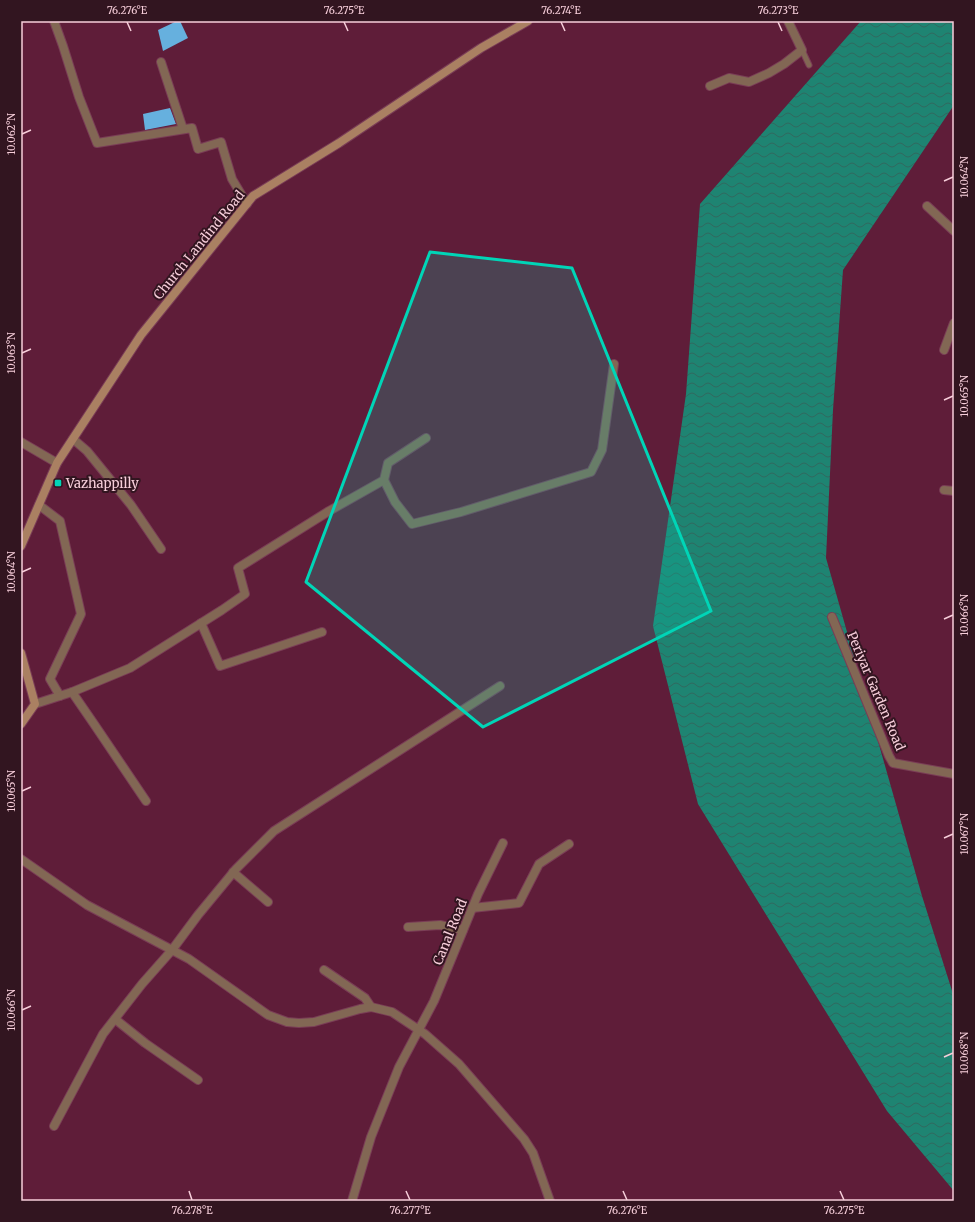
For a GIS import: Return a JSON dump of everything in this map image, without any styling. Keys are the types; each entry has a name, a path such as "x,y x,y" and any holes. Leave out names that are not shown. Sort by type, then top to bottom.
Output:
{"main road":[{"name":"Church Landind Road","path":"21,546 57,463 141,335 253,196 339,143 481,48 528,21"},
{"path":"21,653 35,704 21,724"}],"street":[{"path":"54,21 64,46 79,97 97,143 192,128 198,149 221,142 232,179 247,204"},
{"path":"710,86 729,78 749,82 774,70 802,50 788,21"},
{"path":"161,62 183,129"},
{"path":"927,206 954,232"},
{"path":"944,350 954,323"},
{"path":"426,438 388,463 384,480 395,502 412,524 461,512 591,472 602,450 614,364"},
{"path":"73,439 87,451 131,505 161,549"},
{"path":"21,442 57,463"},
{"path":"35,704 72,692 130,668 201,623 245,594 238,568 329,510 384,480"},
{"path":"944,490 954,491"},
{"path":"39,505 60,522 81,614 50,679 60,696"},
{"name":"Periyar Garden Road","path":"832,617 889,756 894,763 954,774"},
{"path":"201,623 220,666 322,632"},
{"path":"54,1126 103,1034 142,984 172,950 233,872 274,831 500,686"},
{"path":"72,692 146,800"},
{"name":"Canal Road","path":"352,1201 374,1130 399,1068 434,1002 478,894 503,843"},
{"path":"472,908 519,903 539,864 569,844"},
{"path":"21,859 87,905 189,959 268,1015 287,1022 299,1023 314,1022 371,1007 392,1012 425,1034 459,1064 524,1139 533,1153 550,1201"},
{"path":"233,872 268,902"},
{"path":"408,927 440,925 463,930"},
{"path":"324,970 365,998 371,1007"},
{"path":"114,1020 198,1080"}],"lane":[{"path":"802,50 809,65"}],"highlighted area":[{"path":"430,252 572,268 711,611 483,727 306,582"}],"water":[{"path":"861,21 954,21 954,105 843,270 833,410 826,558 922,896 954,997 954,1191 887,1111 698,804 653,626 686,394 700,204"}],"building":[{"path":"180,21 188,38 163,51 158,30"},
{"path":"170,108 176,124 145,130 143,114"}],"place":[{"name":"Vazhappilly","path":"58,483"}]}
